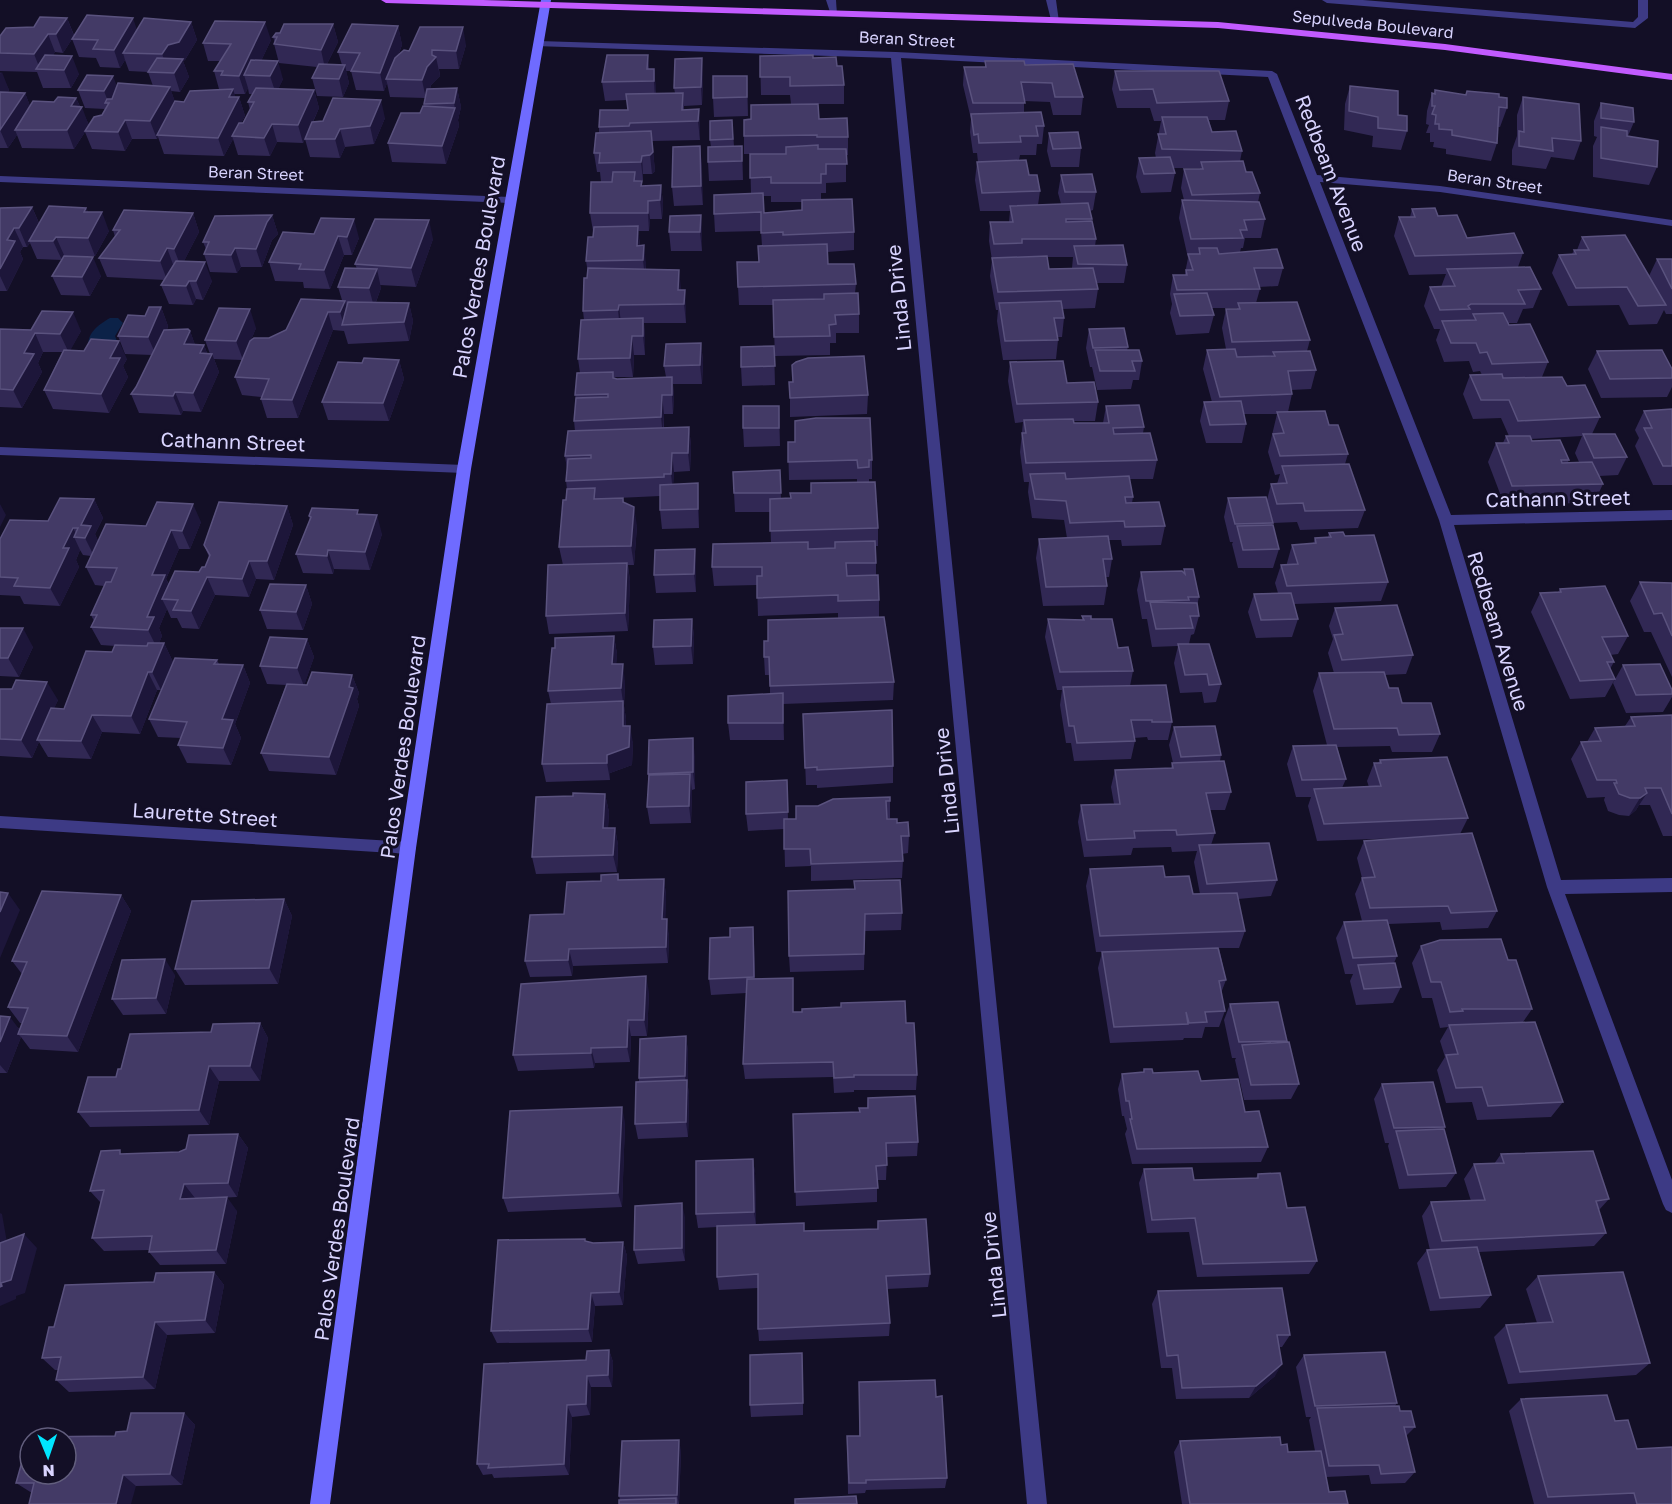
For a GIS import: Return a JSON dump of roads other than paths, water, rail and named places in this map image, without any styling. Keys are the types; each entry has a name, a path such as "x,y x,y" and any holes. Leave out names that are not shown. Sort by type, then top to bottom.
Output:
{"main road":[{"name":"Sepulveda Boulevard","path":"386,0 545,2 1218,25 1321,33 1547,58 1672,77"},
{"name":"Palos Verdes Boulevard","path":"320,1504 408,848 464,469 545,2"}],"street":[{"path":"831,0 834,13"},
{"path":"1051,0 1056,20"},
{"path":"1326,0 1635,25 1643,18 1643,0"},
{"name":"Beran Street","path":"539,44 896,55 1272,74"},
{"name":"Linda Drive","path":"896,55 1037,1504"},
{"name":"Redbeam Avenue","path":"1272,74 1446,520 1556,887 1672,1204"},
{"name":"Beran Street","path":"0,178 510,201"},
{"name":"Beran Street","path":"1312,178 1440,189 1672,223"},
{"name":"Cathann Street","path":"0,451 464,469"},
{"name":"Cathann Street","path":"1446,520 1672,515"},
{"name":"Laurette Street","path":"0,822 408,848"},
{"path":"1556,887 1672,885"}],"water":[{"path":"110,318 118,318 123,323 115,336 117,341 89,350 91,335 97,327"}]}
